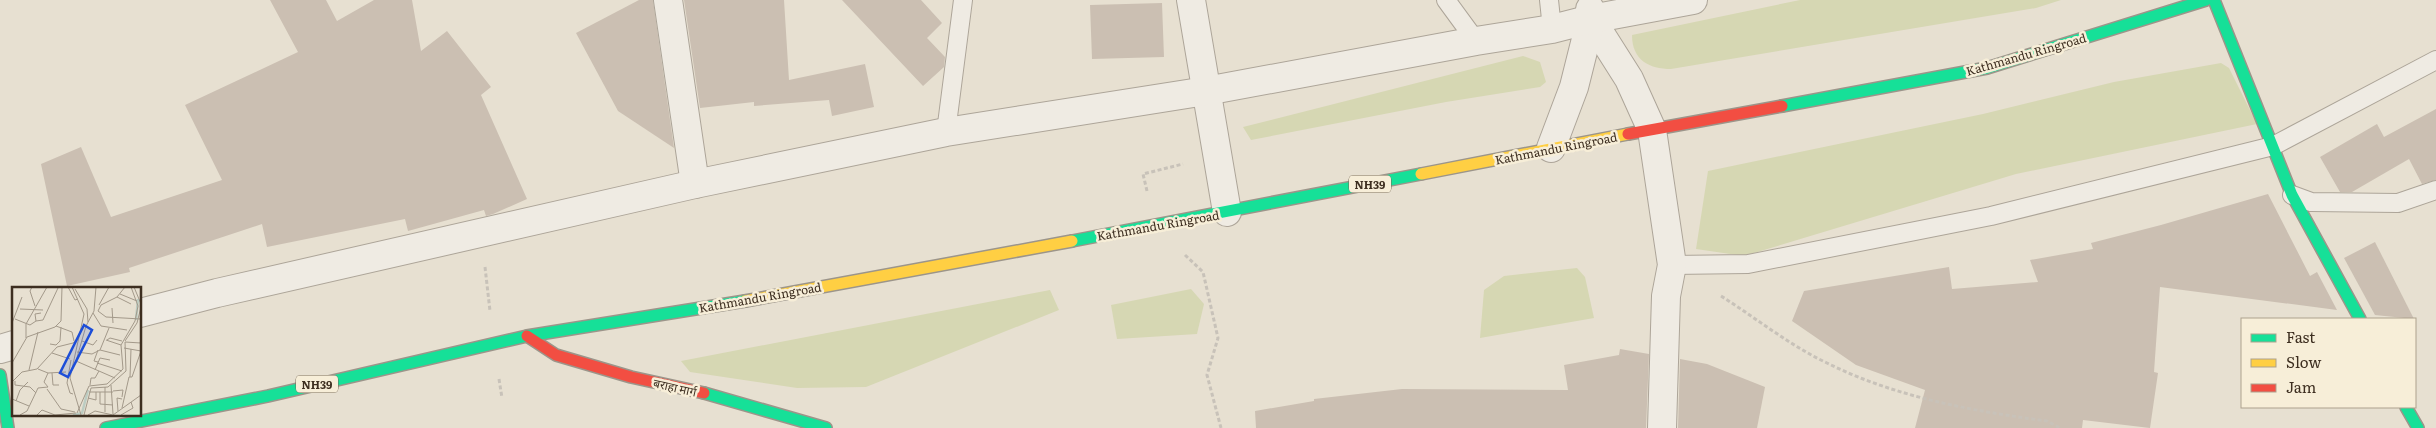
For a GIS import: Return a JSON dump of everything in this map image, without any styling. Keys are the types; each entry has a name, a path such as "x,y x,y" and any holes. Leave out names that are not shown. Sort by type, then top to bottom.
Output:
{"main road":[{"name":"Kathmandu Ringroad","path":"106,428 268,396 528,336 732,303 1227,212 1551,148 1987,68 2206,0"},
{"path":"2214,0 2292,195 2359,318"},
{"name":"बराहा मार्ग","path":"528,336 556,355 630,377 728,398 792,423 826,428"},
{"path":"0,375 8,428"},
{"path":"2407,408 2418,428"}],"street":[{"path":"668,0 695,184"},
{"path":"1191,0 1227,212"},
{"path":"141,313 217,293 695,184 946,132 1206,91 1476,41 1552,29 1590,9 1693,0"},
{"path":"1590,9 1629,79 1652,130 1672,265 1666,296 1662,428"},
{"path":"1551,148 1574,87 1590,9"}],"lane":[{"path":"946,132 963,0"},
{"path":"1446,0 1476,41"},
{"path":"1549,0 1552,29"},
{"path":"1672,265 1748,264 1991,216 2273,146 2436,60"},
{"path":"2292,195 2311,202 2398,203 2436,190"}],"path":[{"path":"480,233 502,398"},
{"path":"1720,295 1827,364 1895,390 1960,407 2047,421 2060,428"}],"green space":[{"path":"1800,0 2061,0 2036,8 1671,69 1649,65 1635,51 1632,35"},
{"path":"1523,56 1540,62 1546,82 1540,87 1446,102 1251,140 1243,127"},
{"path":"2221,63 2229,68 2257,124 2016,174 1744,256 1696,249 1708,171 1983,114 2114,82"},
{"path":"1577,268 1585,277 1594,318 1480,338 1484,290 1504,276"},
{"path":"1191,289 1204,304 1197,334 1117,339 1111,305"},
{"path":"1050,290 1059,310 866,387 797,388 690,372 681,361"}],"building":[{"path":"270,0 326,0 337,21 374,0 412,0 421,51 447,31 491,87 481,95 527,199 486,216 484,210 408,231 405,219 267,247 262,224 129,268 130,272 67,286 41,164 81,147 111,217 222,180 185,105 298,52"},
{"path":"639,0 653,0 674,148 618,111 576,33"},
{"path":"684,0 784,0 789,80 865,64 874,107 832,116 829,100 754,106 754,102 700,108"},
{"path":"842,0 921,0 942,23 927,38 945,57 944,67 923,86"},
{"path":"1162,3 1164,57 1092,59 1090,5"},
{"path":"2436,109 2436,180 2422,184 2409,159 2352,192 2340,192 2320,157 2377,124 2384,137"},
{"path":"2268,194 2310,276 2317,272 2337,310 2160,287 2154,372 2158,373 2150,428 2083,420 2082,428 1915,428 1925,390 1856,365 1792,321 1804,291 1949,267 1952,289 2038,282 2030,260 2093,249 2091,243"},
{"path":"2375,242 2413,318 2375,315 2344,258"},
{"path":"1620,349 1649,354 1646,428 1256,428 1255,411 1314,401 1314,399 1402,389 1568,390 1564,365 1619,355"},
{"path":"1680,359 1707,364 1765,387 1757,428 1678,428"}],"traffic: fast":[{"path":"1782,106 1987,68 2206,0"},
{"path":"2214,0 2292,195 2359,318"},
{"path":"1072,241 1421,174"},
{"path":"106,428 268,396 527,336 745,301"},
{"path":"0,375 8,428"},
{"path":"704,393 826,428"},
{"path":"2407,408 2418,428"}],"traffic: slow":[{"path":"1421,174 1628,134"},
{"path":"745,301 1072,241"}],"traffic: jam":[{"path":"1628,134 1782,106"},
{"path":"527,336 556,355 631,377 704,393"}]}
